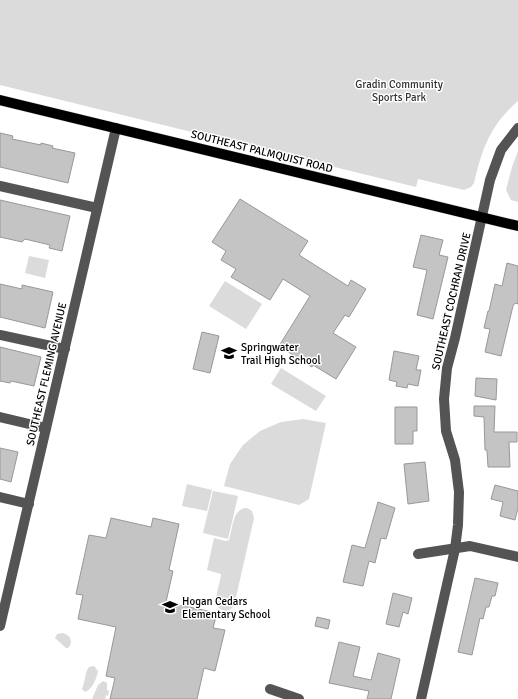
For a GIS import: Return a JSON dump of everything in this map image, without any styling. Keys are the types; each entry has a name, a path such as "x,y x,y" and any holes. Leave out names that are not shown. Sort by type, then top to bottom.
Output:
{"main road":[{"name":"SOUTHEAST PALMQUIST ROAD","path":"0,100 518,226"}],"street":[{"name":"SOUTHEAST FLEMING AVENUE","path":"0,626 116,128"},
{"name":"SOUTHEAST COCHRAN DRIVE","path":"421,699 455,549 458,524 459,492 455,460 446,431 444,399 447,368 490,180 501,150 518,128"},
{"path":"0,186 97,208"},
{"path":"0,334 65,349"},
{"path":"0,417 46,428"},
{"path":"0,497 29,504"},
{"path":"418,554 470,546 518,557"},
{"path":"270,690 299,699"}],"green space":[{"name":"Gradin Community Sports Park","path":"0,0 518,0 518,101 500,119 488,138 480,159 474,183 471,187 464,190 418,179 416,187 0,85"},
{"path":"518,151 518,202 511,200 506,190"},
{"path":"29,256 49,260 45,278 25,273"},
{"path":"225,281 262,304 246,329 209,306"},
{"path":"281,368 326,396 316,411 271,384"},
{"path":"303,419 326,423 309,499 299,505 224,486 230,464 243,445 260,431 281,422"},
{"path":"187,484 212,490 207,511 182,506"},
{"path":"213,491 238,496 228,539 203,533"},
{"path":"247,508 252,511 254,518 234,606 231,609 224,611 217,604 216,599 221,574 207,570 214,538 226,541 229,540 238,511"},
{"path":"62,633 67,635 71,641 68,648 66,648 55,638 57,634"},
{"path":"94,666 98,671 97,677 88,691 85,692 82,689 87,672 89,667"},
{"path":"103,681 107,683 107,690 109,691 108,696 106,695 105,699 92,699 98,685"}],"building":[{"path":"0,133 13,136 12,139 41,145 41,143 53,146 52,148 75,153 68,183 0,167"},
{"path":"240,199 308,241 299,255 348,286 351,280 366,289 349,317 345,315 333,333 356,347 336,379 313,365 312,367 279,346 310,296 283,279 270,300 231,277 236,269 221,260 226,251 212,242"},
{"path":"0,200 70,216 62,251 49,248 50,245 25,239 22,242 0,237"},
{"path":"421,235 443,240 439,255 448,257 433,319 417,315 427,270 413,267"},
{"path":"507,263 518,266 518,304 515,303 513,306 501,356 485,352 490,329 484,328 495,284 502,286"},
{"path":"0,284 22,289 22,285 53,292 45,328 0,317"},
{"path":"202,332 219,336 210,373 193,369"},
{"path":"0,347 41,357 34,386 11,381 10,383 0,381"},
{"path":"394,351 419,356 416,370 421,370 418,386 408,384 407,388 396,386 397,382 389,380"},
{"path":"476,378 497,379 496,400 475,396"},
{"path":"474,406 495,406 494,432 517,432 517,442 509,442 510,467 488,467 487,450 485,450 484,417 474,416"},
{"path":"395,407 417,407 417,431 413,431 413,444 395,444"},
{"path":"0,448 18,452 11,482 0,479"},
{"path":"425,462 429,501 408,504 404,464"},
{"path":"495,485 518,491 518,508 515,520 500,516 503,502 491,499"},
{"path":"378,502 395,508 386,539 381,538 375,563 369,561 363,586 343,582 352,545 365,548"},
{"path":"111,518 151,527 153,518 179,524 169,570 173,571 166,602 217,613 213,628 225,630 215,671 204,668 197,699 110,699 115,678 106,676 116,627 78,619 83,595 76,594 89,535 106,538"},
{"path":"475,578 498,583 495,596 492,596 489,607 486,607 483,619 480,618 472,655 458,652"},
{"path":"393,593 412,598 408,614 403,612 399,627 386,624"},
{"path":"317,617 330,620 328,629 315,626"},
{"path":"339,642 360,647 353,676 371,680 378,653 400,659 391,699 367,699 369,691 329,683"}],"place":[{"name":"Springwater Trail High School","path":"229,353"},
{"name":"Hogan Cedars Elementary School","path":"170,607"}]}
